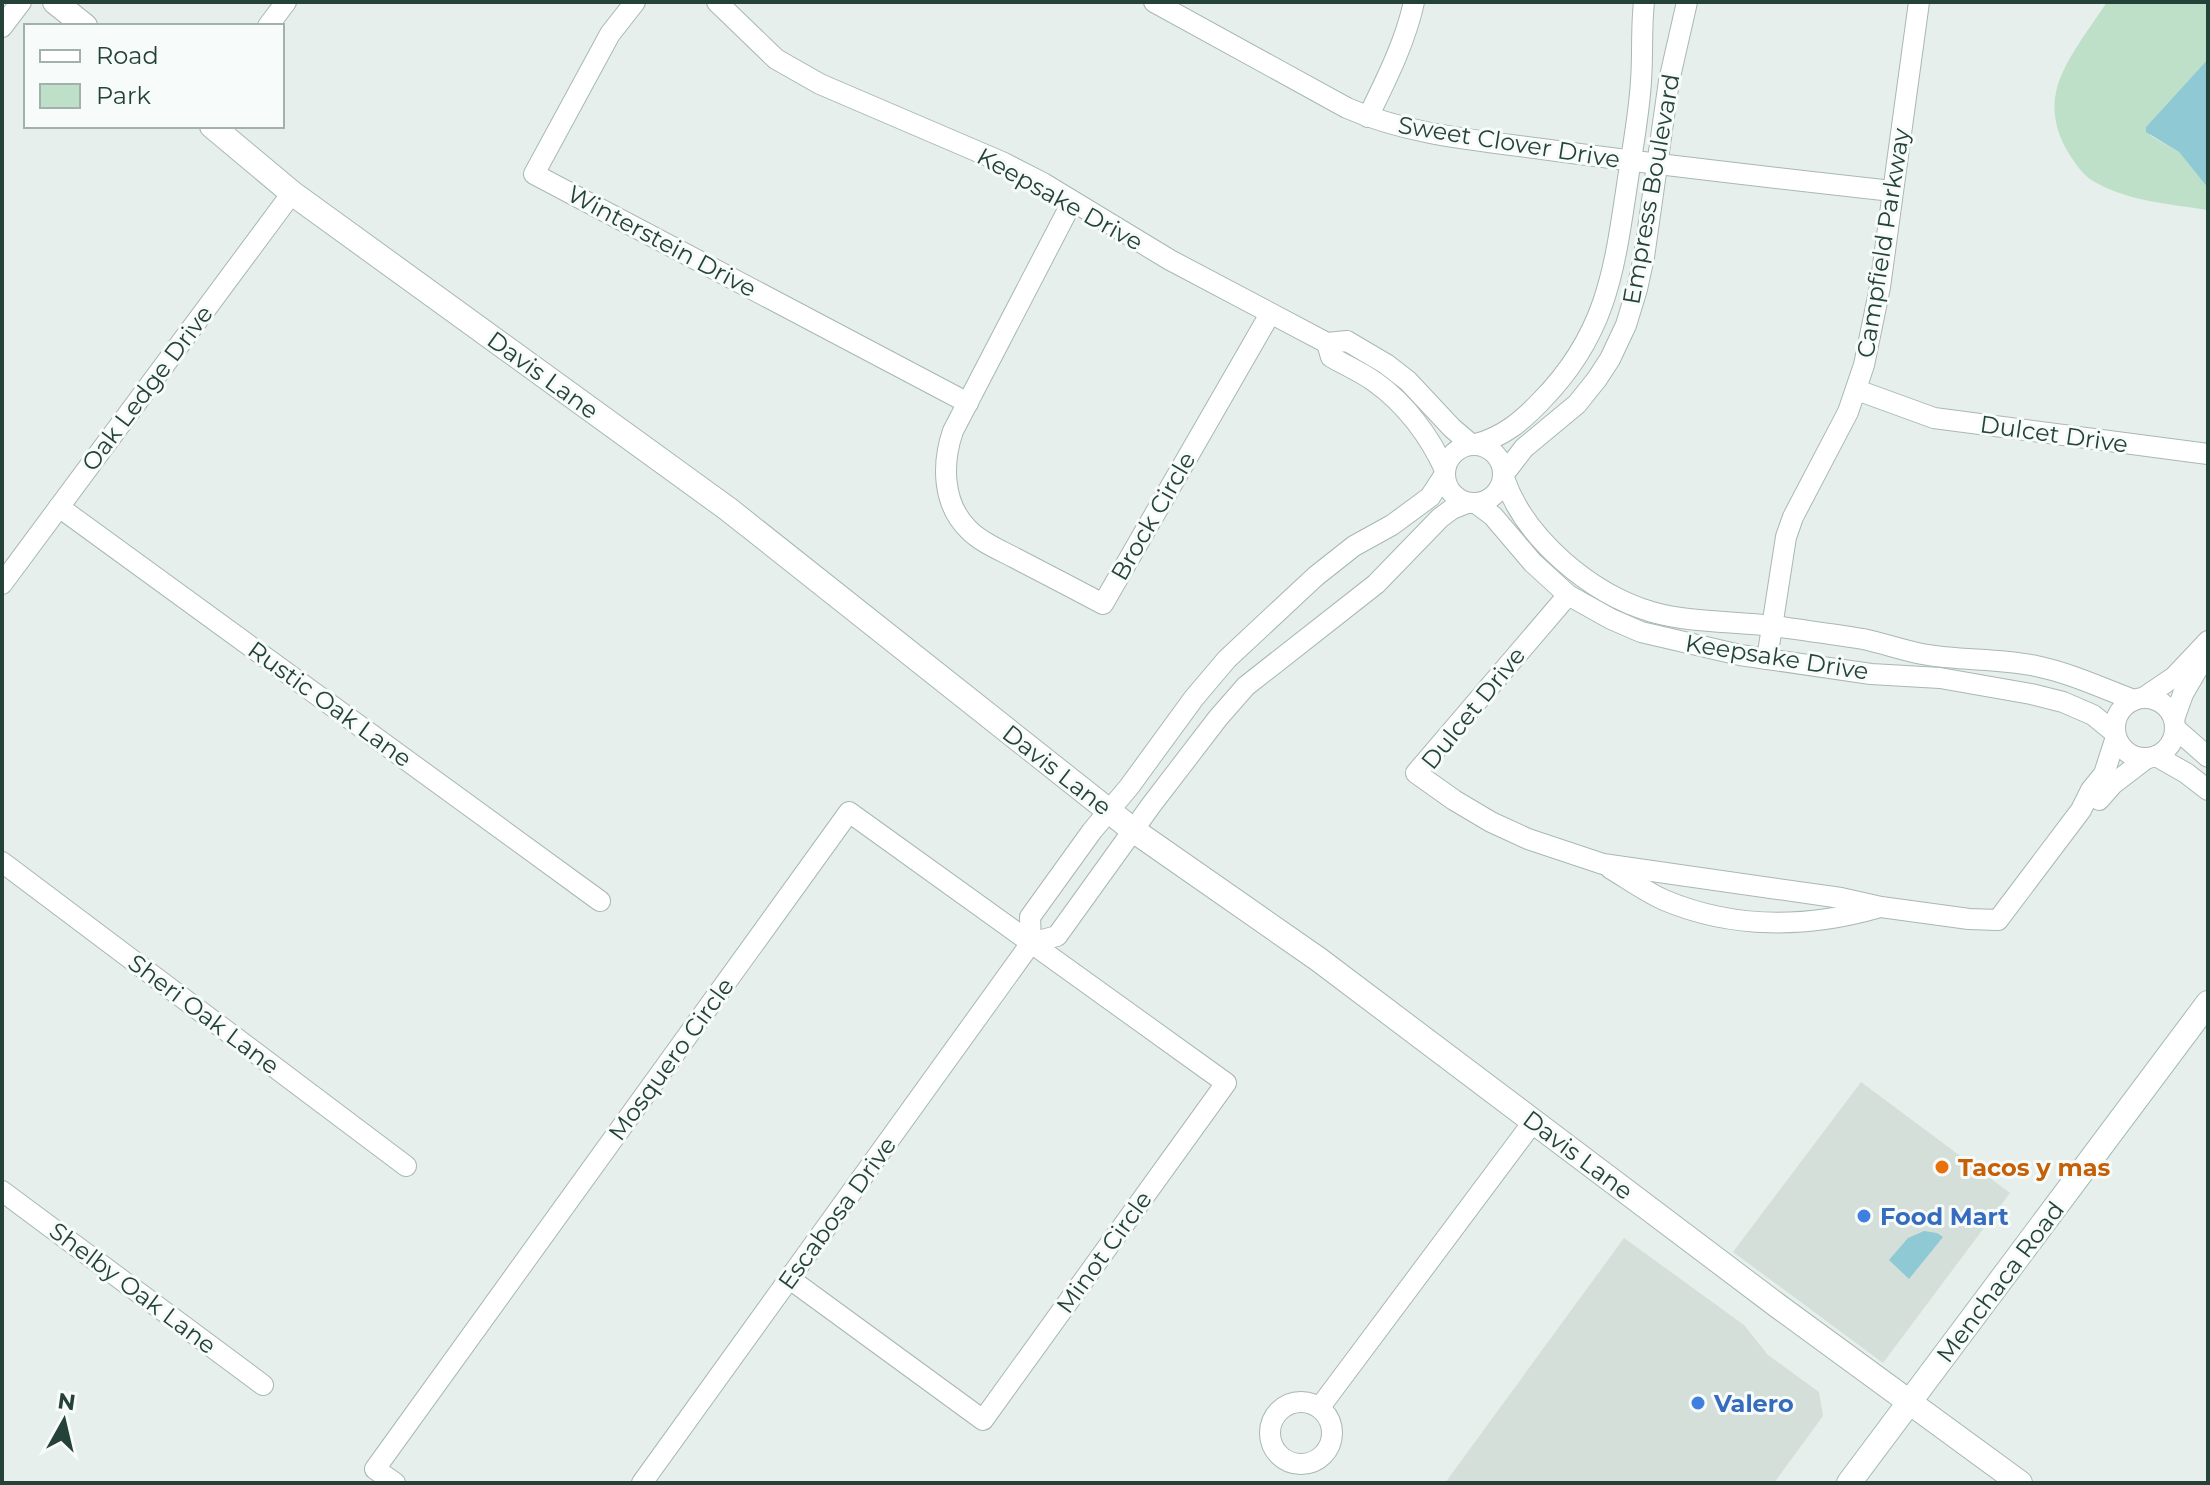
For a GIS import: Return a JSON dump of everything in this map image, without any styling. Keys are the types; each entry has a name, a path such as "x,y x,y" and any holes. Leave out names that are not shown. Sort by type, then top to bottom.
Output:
{"street":[{"path":"2,27 21,2"},
{"path":"55,2 82,24"},
{"path":"270,24 286,2"},
{"name":"Winterstein Drive","path":"635,2 610,34 534,174 968,403"},
{"name":"Keepsake Drive","path":"717,2 776,59 798,73 1002,162 1043,183 1170,260 1327,343 1347,341 1408,381 1452,428 1474,445"},
{"name":"Sweet Clover Drive","path":"1154,2 1368,117 1423,132 1631,162 1892,191"},
{"path":"1368,117 1401,45 1414,2"},
{"name":"Empress Boulevard","path":"1474,445 1501,436 1529,414 1569,370 1599,319 1617,254 1631,162 1640,94 1644,2"},
{"name":"Empress Boulevard","path":"1504,476 1524,448 1577,404 1610,359 1626,325 1637,289 1669,81 1687,2"},
{"name":"Campfield Parkway","path":"1767,659 1786,537 1857,390 1876,310 1919,2"},
{"name":"Davis Lane","path":"214,128 292,193 728,509 1133,830 1318,959 1778,1306 2020,1483"},
{"name":"Oak Ledge Drive","path":"2,584 292,193"},
{"name":"Brock Circle","path":"1072,202 948,446 945,462 948,492 968,529 986,542 1103,604 1270,314"},
{"name":"Keepsake Drive","path":"1327,343 1331,357 1375,382 1404,409 1435,447 1445,472"},
{"name":"Dulcet Drive","path":"1857,390 1934,418 2208,454"},
{"path":"1108,811 1227,659 1316,576 1354,546 1392,525 1430,497 1457,450 1474,445 1494,452 1500,459 1504,476 1501,488 1495,495 1452,509 1440,518 1376,584 1246,686 1133,830"},
{"path":"1445,472 1446,484 1451,492 1472,503"},
{"name":"Keepsake Drive","path":"1504,476 1511,499 1549,548 1580,575 1617,598 1651,612 1691,620 1771,626 1862,639 1921,654 2036,666 2138,699"},
{"name":"Keepsake Drive","path":"1472,503 1493,516 1533,563 1568,595 1641,632 1767,659 1871,674 1940,678 2031,694 2063,702 2093,715 2116,735"},
{"name":"Rustic Oak Lane","path":"59,507 600,901"},
{"name":"Dulcet Drive","path":"1568,595 1416,773 1491,822 1540,844 1603,864 1841,898 1881,907 1998,920 2081,810 2104,774 2116,735"},
{"path":"2208,643 2174,677 2125,706 2115,723 2116,735 2124,750 2132,756 2152,757 2186,773 2208,790"},
{"path":"2152,757 2169,748 2174,739 2183,694 2203,662 2208,643"},
{"path":"2138,699 2153,699 2162,703 2175,724 2208,757"},
{"name":"Dulcet Drive","path":"2081,810 2100,800 2113,784 2152,757"},
{"name":"Escabosa Drive","path":"642,1483 1031,943 1030,917 1108,811"},
{"name":"Mosquero Circle","path":"395,1483 375,1469 849,812 1031,943"},
{"name":"Escabosa Drive","path":"1031,943 1057,936 1133,830"},
{"name":"Sheri Oak Lane","path":"2,862 406,1166"},
{"name":"Dulcet Drive","path":"1603,864 1662,899 1700,913 1741,920 1784,924 1851,916 1881,907"},
{"name":"Minot Circle","path":"790,1279 983,1420 1226,1083 1031,943"},
{"name":"Menchaca Road","path":"1849,1483 2208,1003"},
{"path":"1320,1407 1533,1122"},
{"name":"Shelby Oak Lane","path":"2,1191 263,1385"}],"shaded area":[{"path":"1861,1082 2010,1193 1883,1363 1733,1252"},
{"path":"1624,1238 1744,1325 1768,1355 1819,1392 1823,1416 1774,1483 1445,1483"}],"green space":[{"path":"2107,2 2208,2 2208,59 2146,127 2151,136 2179,152 2208,188 2208,210 2147,200 2103,186 2083,172 2064,145 2055,112 2059,81"}],"water":[{"path":"2208,59 2208,188 2179,152 2146,132 2146,127"},
{"path":"1924,1231 1943,1237 1909,1279 1889,1260 1908,1238"}],"place":[{"name":"Tacos y mas","path":"1942,1167"},
{"name":"Food Mart","path":"1864,1216"},
{"name":"Valero","path":"1698,1403"}]}
